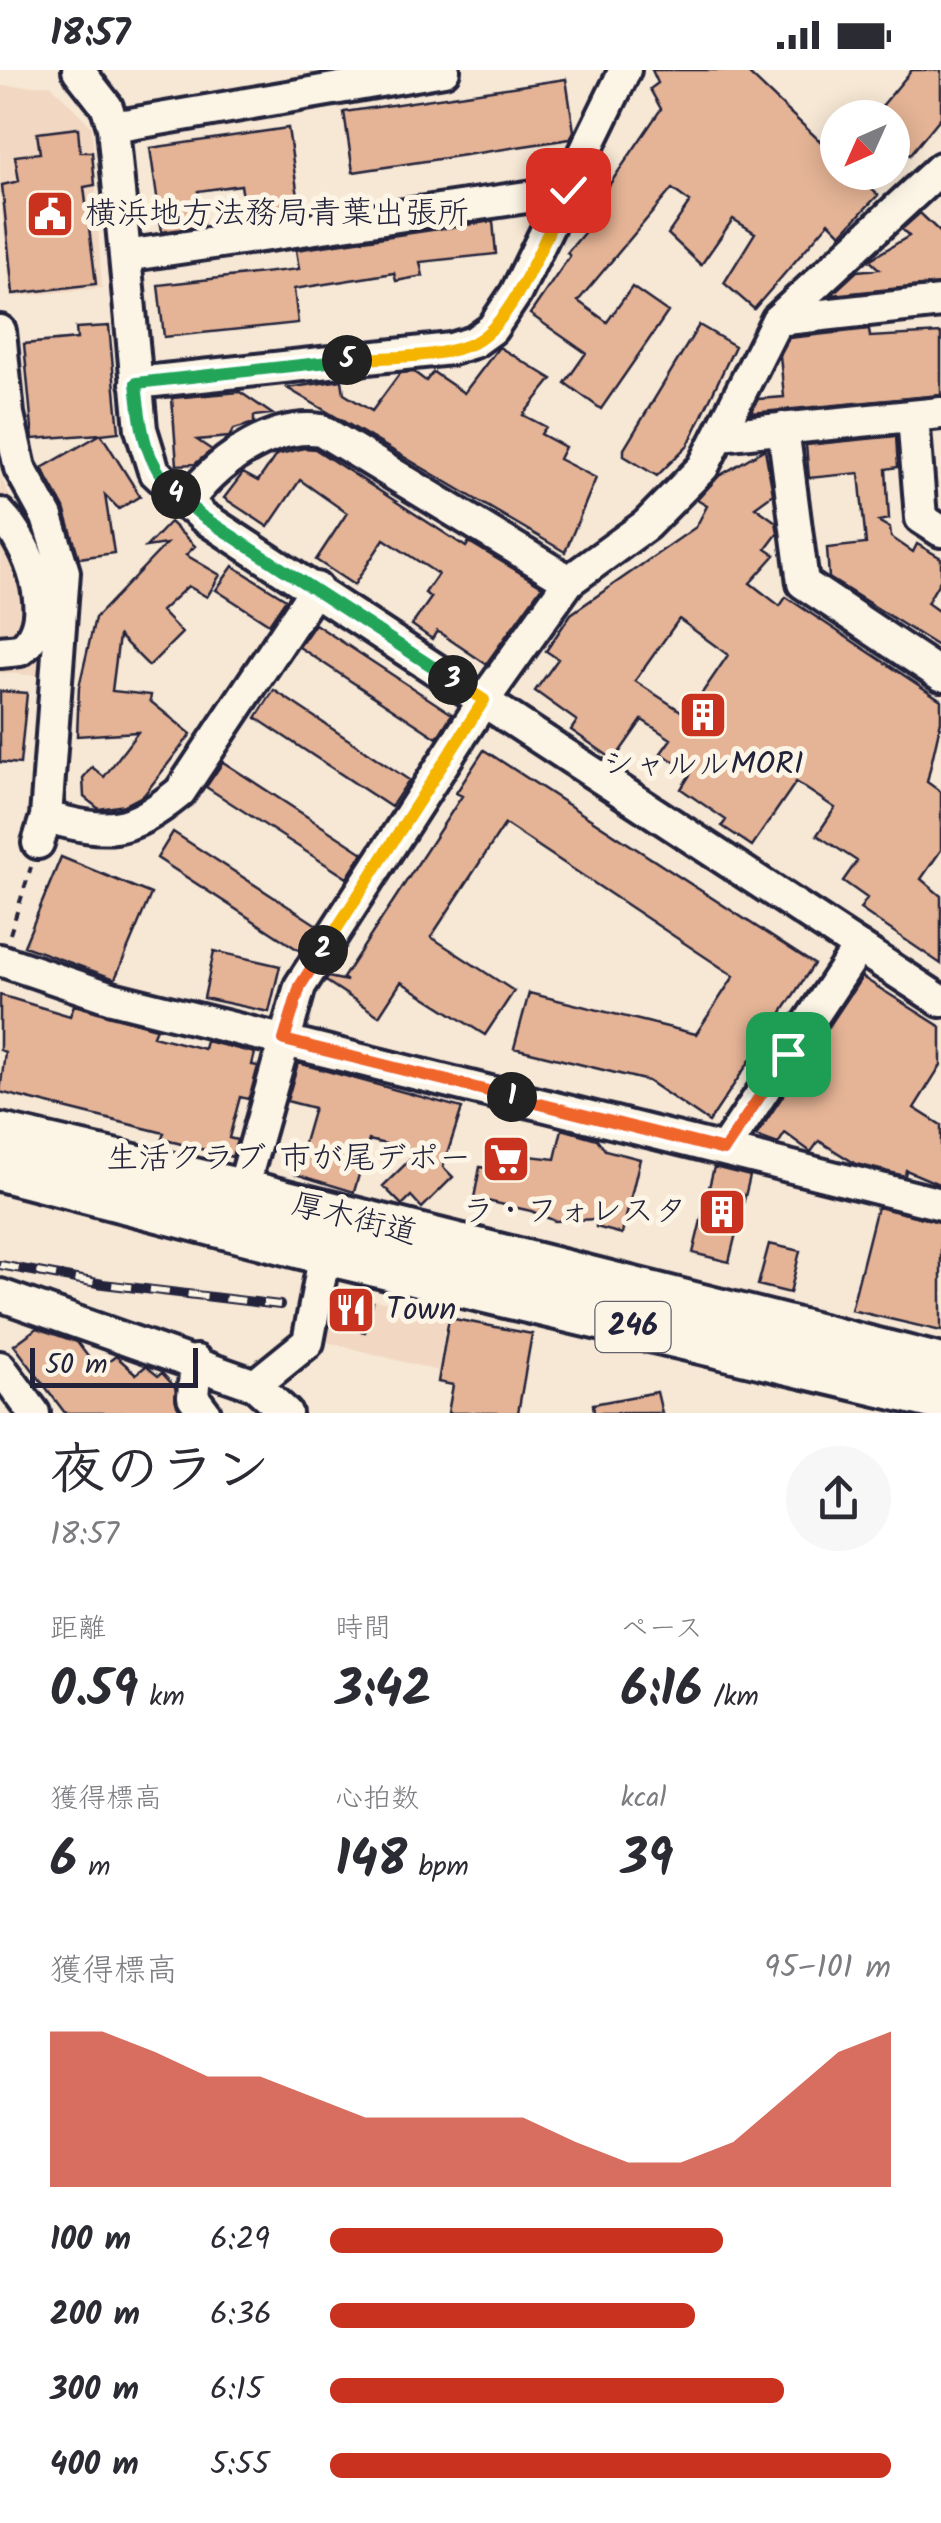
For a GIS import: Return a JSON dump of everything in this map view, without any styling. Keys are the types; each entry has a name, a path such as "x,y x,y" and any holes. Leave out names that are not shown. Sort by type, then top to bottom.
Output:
{"highway":[{"name":"厚木街道","path":"0,1135 242,1191 941,1366"},
{"name":"厚木街道","path":"0,1168 325,1253 941,1398"}],"street":[{"path":"78,70 107,108 113,127 141,429 154,471 186,505 941,1001"},
{"path":"113,127 444,70"},
{"path":"136,383 451,349 474,342 492,330 516,293 625,70"},
{"path":"242,1191 300,986 484,700 570,581 646,525 703,468 777,320 941,168"},
{"path":"125,256 568,190"},
{"path":"777,320 941,302"},
{"path":"0,331 8,414 20,468 47,517 64,572 42,830 122,830 151,816 180,792 316,588"},
{"path":"720,435 927,414 922,518 941,531"},
{"path":"186,505 206,480 250,447 302,427 321,430 570,581"},
{"path":"782,428 804,583 941,675"},
{"path":"0,514 31,559 38,593 31,638 20,650 0,652"},
{"path":"724,1150 859,947"},
{"path":"1,960 112,998 941,1204"},
{"path":"255,1385 308,1342 325,1253"},
{"path":"0,1295 255,1385 286,1413"},
{"path":"196,1361 193,1398 204,1413"},
{"path":"0,1367 34,1413"}],"path":[{"path":"1,960 42,830"}],"shaded area":[{"path":"51,85 92,127 102,288 11,297 0,192 0,86"},
{"path":"0,475 39,560 48,595 43,676 0,673"},
{"path":"326,1289 447,1316 438,1371 320,1340"}],"building":[{"path":"652,70 745,70 820,141 820,190 873,190 878,195 841,234 829,222 754,309 724,283 755,233 733,219 701,265 668,234 690,202 672,189 578,301 607,322 632,287 668,312 601,409 565,383 586,353 530,314 570,256 567,253 594,221 588,216 661,109 650,89 658,83"},
{"path":"912,70 941,70 941,117 910,155 910,100 887,100"},
{"path":"566,79 574,131 570,139 353,172 344,112"},
{"path":"78,128 80,152 92,152 95,185 84,187 96,284 13,294 2,185 19,181 15,156 40,153 37,133"},
{"path":"288,128 300,210 246,218 241,185 198,191 203,226 162,232 150,148"},
{"path":"920,213 941,233 941,284 831,295 857,271 879,269 869,260 909,236 902,229"},
{"path":"493,221 496,254 420,262 423,276 396,281 394,273 294,289 298,323 164,337 158,285 299,269 296,250"},
{"path":"699,325 735,346 688,445 657,476 624,456 624,449"},
{"path":"109,326 119,432 33,439 24,344 77,339 76,328"},
{"path":"869,329 870,337 941,333 941,395 751,413 758,399 784,397 780,355 789,338"},
{"path":"499,347 552,379 523,415 546,427 541,434 565,447 559,459 596,478 565,552 287,388 342,380 344,394 372,411 400,373 414,372 426,381 433,372 464,393"},
{"path":"240,392 272,414 254,416 254,423 234,429 229,437 197,440 212,450 195,464 177,465 172,398"},
{"path":"101,434 140,496 119,509 105,495 114,553 79,558 64,508 42,468"},
{"path":"896,436 898,467 886,469 889,519 878,521 890,528 891,537 913,552 917,544 941,558 941,579 927,603 941,613 941,648 829,578 827,548 866,544 859,473 809,478 806,445"},
{"path":"315,449 466,547 469,542 542,586 486,664 437,631 432,639 412,625 431,598 425,593 438,574 384,539 354,585 316,560 347,513 300,480 268,527 224,498 243,473 258,481 276,455"},
{"path":"765,449 773,494 755,507 776,522 778,533 766,549 775,555 750,583 780,606 786,597 941,700 941,721 927,782 941,792 941,850 921,879 941,896 941,964 860,909 867,898 843,881 857,861 817,835 835,808 796,782 752,846 722,826 726,820 681,789 691,773 661,753 671,739 642,720 614,760 571,730 577,721 535,691 558,659 546,651 571,614 696,527 707,506 697,500 719,476","holes":["679,619 728,655 687,715 635,681"]},
{"path":"170,522 195,546 186,555 220,575 207,597 188,586 161,611 182,633 149,666 119,636 112,691 151,695 150,701 191,734 144,795 125,805 99,809 84,797 83,778 92,767 104,777 138,732 77,736 79,687 95,618 166,544 146,547"},
{"path":"233,566 286,599 269,624 216,590"},
{"path":"315,624 452,714 437,738 299,647"},
{"path":"274,690 409,780 391,807 256,718"},
{"path":"0,691 27,693 20,764 0,762"},
{"path":"484,750 814,964 709,1122 648,1081 514,1048 529,993 696,1034 734,976 505,824 431,937 514,991 485,1035 401,982 379,1016 326,981 328,977 347,981 343,978 462,796 456,793"},
{"path":"223,762 363,853 347,878 206,787"},
{"path":"173,832 317,925 300,951 157,858"},
{"path":"61,857 151,894 115,979 24,946"},
{"path":"214,951 280,966 269,1012 204,998"},
{"path":"862,977 941,1027 941,1065 914,1108 941,1125 941,1185 906,1170 905,1176 856,1164 819,1141 811,1152 785,1133 778,1144 756,1136"},
{"path":"0,995 70,1016 74,1005 156,1028 153,1036 204,1049 206,1041 255,1053 252,1065 258,1066 251,1092 248,1099 240,1097 229,1138 237,1140 232,1157 162,1139 164,1133 0,1092 5,1052 0,1050"},
{"path":"298,1063 462,1108 443,1167 453,1177 422,1208 411,1196 402,1205 383,1186 418,1152 369,1140 354,1192 295,1174 314,1108 287,1101"},
{"path":"562,1129 597,1139 605,1150 640,1159 622,1234 596,1227 597,1219 555,1221 531,1211 474,1198 480,1167 500,1171 504,1153 555,1159"},
{"name":"ラ・フォレスタ","path":"714,1167 750,1176 729,1262 693,1253"},
{"path":"877,1207 941,1222 941,1331 851,1310"},
{"path":"769,1244 800,1251 790,1293 758,1285"},
{"path":"336,1293 373,1302 365,1332 331,1324"},
{"path":"449,1318 532,1334 518,1413 448,1413 453,1385 438,1382"},
{"path":"37,1328 77,1342 98,1370 116,1356 136,1374 146,1366 158,1376 162,1373 175,1387 182,1413 65,1413 14,1345"},
{"path":"657,1392 662,1413 594,1413 593,1404"}],"railway":[{"path":"0,1265 103,1284 280,1305"}],"place":[{"name":"横浜地方法務局青葉出張所","path":"50,214"},
{"name":"シャルルMORI","path":"703,715"},
{"name":"生活クラブ 市が尾デポー","path":"506,1159"},
{"name":"ラ・フォレスタ","path":"722,1212"},
{"name":"Town","path":"351,1310"}],"route":[{"path":"568,190 516,293 492,330 474,342 451,349 136,383 141,429 154,471 186,505 484,700 300,986 284,1040 724,1150 788,1054"}]}
